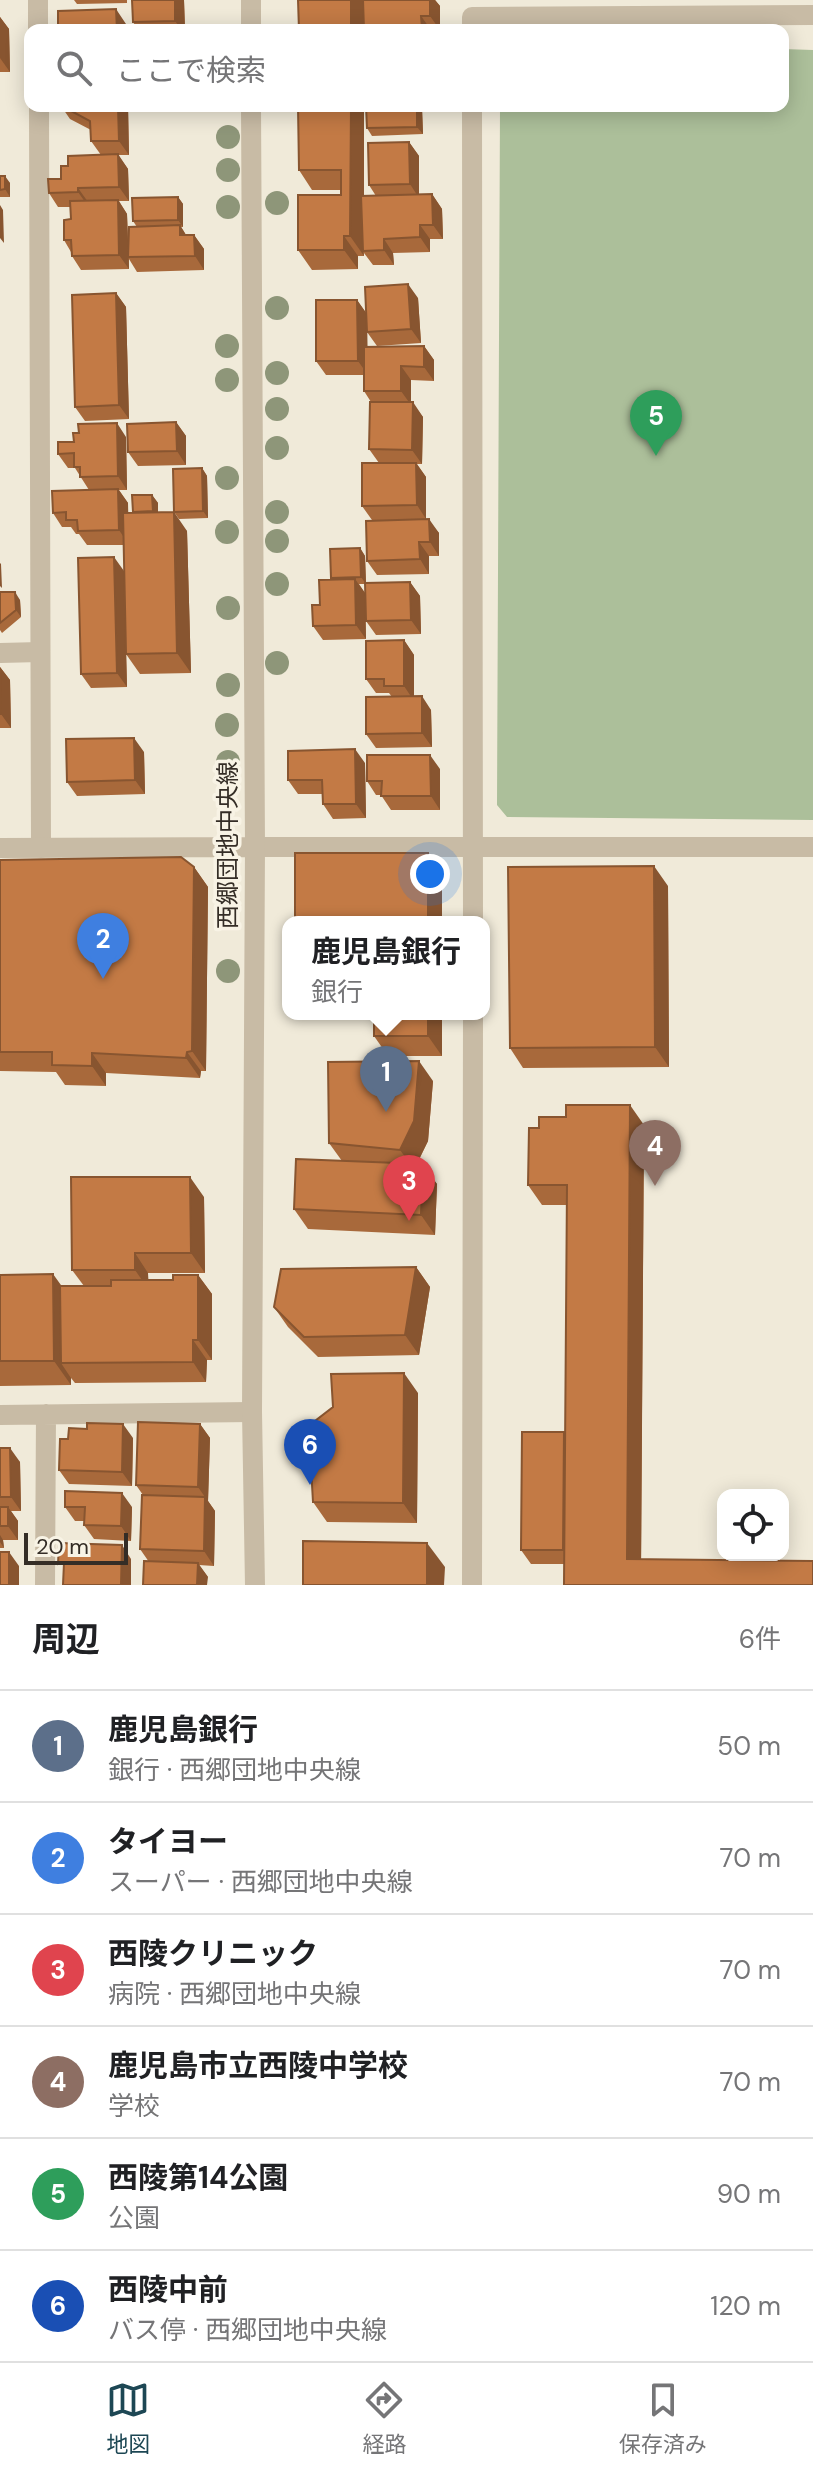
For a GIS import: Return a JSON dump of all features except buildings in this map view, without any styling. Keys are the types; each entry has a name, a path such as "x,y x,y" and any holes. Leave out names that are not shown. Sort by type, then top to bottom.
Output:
{"street":[{"path":"38,0 38,24"},
{"path":"251,0 251,24"},
{"path":"472,24 472,17 813,15"},
{"path":"39,112 41,848"},
{"name":"西郷団地中央線","path":"251,112 255,847 252,1412 255,1585"},
{"path":"472,112 473,916"},
{"path":"0,653 40,652"},
{"path":"0,848 813,847"},
{"path":"472,1585 473,1020"},
{"path":"0,1415 252,1412"},
{"path":"45,1585 46,1414"}],"green space":[{"path":"789,49 813,50 813,820 507,817 497,805 500,112 789,112"}],"place":[{"name":"西陵第14公園","path":"656,456"},
{"name":"タイヨー","path":"103,979"},
{"name":"鹿児島銀行","path":"386,1112"},
{"name":"鹿児島市立西陵中学校","path":"655,1186"},
{"name":"西陵クリニック","path":"409,1221"},
{"name":"西陵中前","path":"310,1485"}]}
